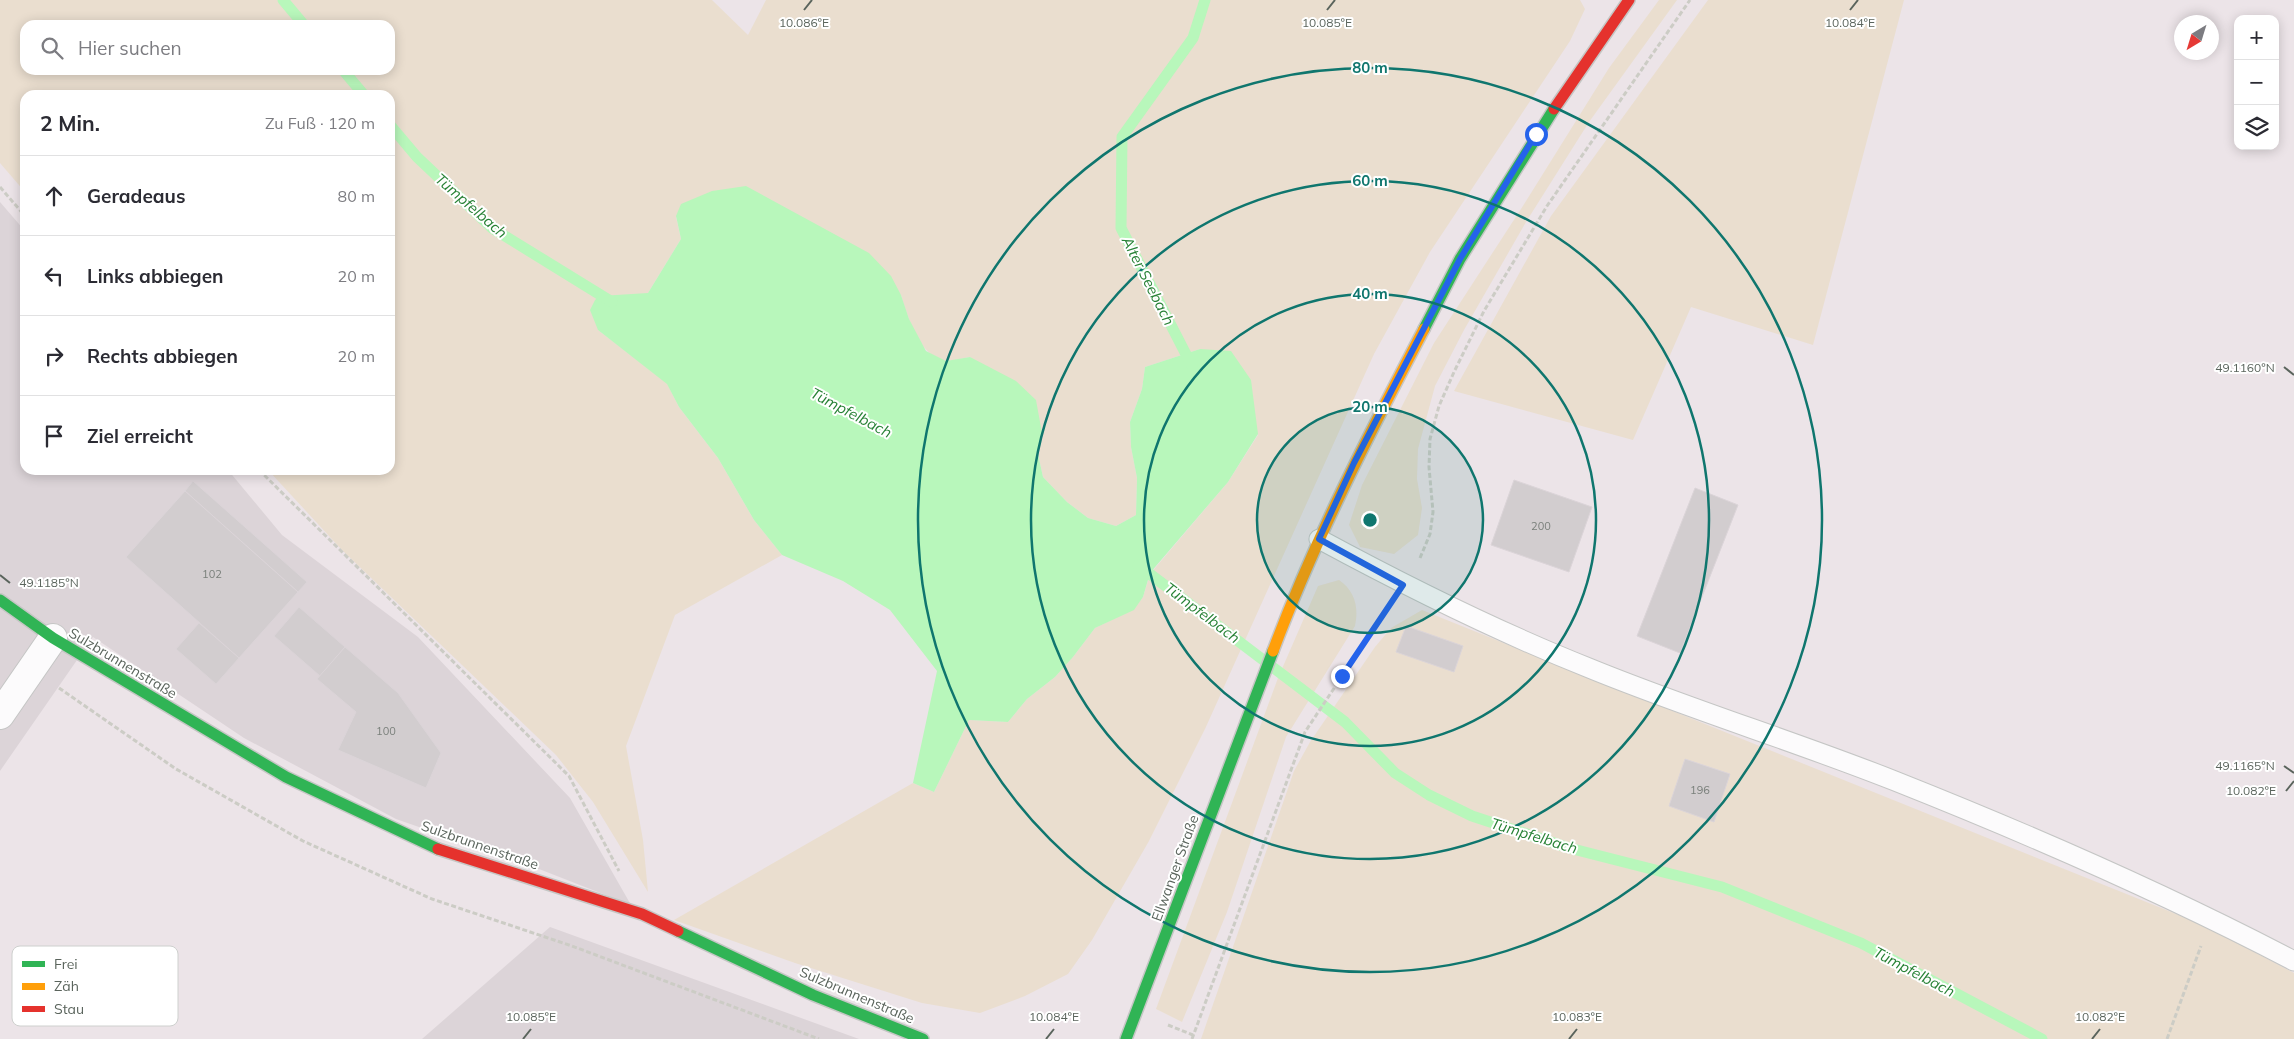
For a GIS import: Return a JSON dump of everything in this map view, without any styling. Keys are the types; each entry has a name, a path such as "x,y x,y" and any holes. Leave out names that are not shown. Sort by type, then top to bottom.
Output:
{"main road":[{"name":"Ellwanger Straße","path":"1126,1039 1277,640 1319,539 1354,463 1460,259 1536,134 1629,0"},
{"name":"Sulzbrunnenstraße","path":"0,600 53,638 286,778 429,846 642,914 812,994 923,1039"}],"street":[{"path":"0,715 53,638"}],"lane":[{"path":"1319,539 1403,585 1588,668 1893,780 2110,870 2212,918 2294,961"}],"path":[{"path":"1192,1039 1305,732 1421,557 1430,534 1433,512 1429,466 1430,439 1439,406 1454,372 1484,311 1547,206 1690,0"},
{"path":"0,188 20,210"},
{"path":"264,475 569,776 642,914"},
{"path":"2167,1039 2212,918"}],"shaded area":[{"path":"0,0 712,0 748,35 766,0 1580,0 1585,9 1570,41 1430,252 1374,354 1205,729 1149,841 1092,940 1068,974 1025,996 980,1013 922,1003 795,963 674,920 913,783 934,792 969,720 1008,722 1027,699 1055,677 1095,628 1134,609 1143,597 1150,574 1228,482 1258,435 1200,349 1145,367 1142,389 1130,422 1131,447 1137,478 1136,515 1116,526 1088,518 1067,502 1043,477 1038,454 1042,433 970,357 946,361 937,358 929,352 916,335 901,295 676,217 681,239 648,293 598,330 667,383 679,407 718,458 754,520 782,555 675,615 626,746 643,840 648,892 593,802 556,755 342,550 273,475 395,475 395,90 20,90 20,186 0,163"},
{"path":"1659,0 1677,0 1589,122 1526,222 1464,330 1435,386 1418,449 1417,479 1422,508 1418,535 1394,554 1360,547 1349,525 1362,485 1434,343 1609,68"},
{"path":"1708,0 1904,0 1813,345 1691,307 1633,440 1454,391 1551,216"},
{"path":"0,202 20,225 20,475 232,475 282,535 418,637 570,798 631,905 539,869 396,819 244,738 93,637 0,771"},
{"path":"1339,580 1352,594 1356,606 1355,626 1286,737 1227,912 1182,1022 1156,1009 1278,678 1318,586"},
{"path":"1422,610 2201,924 2294,973 2294,1039 1201,1039 1294,771 1310,742 1375,647 1391,628"},
{"path":"550,927 859,1039 422,1039"}],"water":[{"path":"746,186 869,253 891,276 901,295 909,319 926,351 946,361 970,357 1016,381 1036,400 1042,433 1038,454 1043,477 1067,502 1088,518 1116,526 1136,515 1137,478 1131,447 1130,422 1142,389 1145,367 1200,349 1231,351 1251,380 1258,434 1228,482 1150,573 1143,597 1134,610 1095,628 1055,677 1027,699 1008,722 969,720 934,792 913,783 937,671 890,610 843,581 782,555 754,520 718,458 679,407 667,384 598,330 590,310 595,300 600,296 648,293 681,239 676,216 681,204 712,191"}],"building":[{"path":"1514,480 1592,507 1569,572 1491,545"},
{"path":"193,481 307,582 298,592 185,491"},
{"path":"1695,488 1738,505 1680,653 1637,636"},
{"path":"185,491 298,592 239,658 126,557"},
{"path":"299,607 345,647 320,676 274,636"},
{"path":"199,623 239,658 216,684 176,649"},
{"path":"1406,626 1463,646 1454,672 1396,652"},
{"path":"345,647 398,693 441,753 426,788 338,750 356,712 317,679"},
{"path":"1685,759 1730,774 1714,822 1669,806"}],"waterway":[{"name":"Tümpfelbach","path":"283,0 300,20"},
{"name":"Alter Seebach","path":"1192,366 1121,228 1122,137 1193,38 1205,0"},
{"name":"Tümpfelbach","path":"347,75 360,90"},
{"name":"Tümpfelbach","path":"395,131 417,157 492,228 612,302"},
{"name":"Tümpfelbach","path":"1138,565 1345,722 1395,773 1429,795 1472,816 1569,848 1722,887 1861,943 2042,1039"}],"traffic: fast":[{"path":"1424,329 1460,259 1554,109"},
{"path":"0,600 53,638 286,777 438,849"},
{"path":"1126,1039 1273,651"},
{"path":"678,931 813,995 923,1039"}],"traffic: slow":[{"path":"1273,651 1289,609 1325,528 1363,447 1424,329"}],"traffic: jam":[{"path":"1554,109 1629,0"},
{"path":"438,849 642,914 678,931"}],"route":[{"path":"1342,676 1403,585 1319,539 1354,463 1460,259 1536,134"}]}
